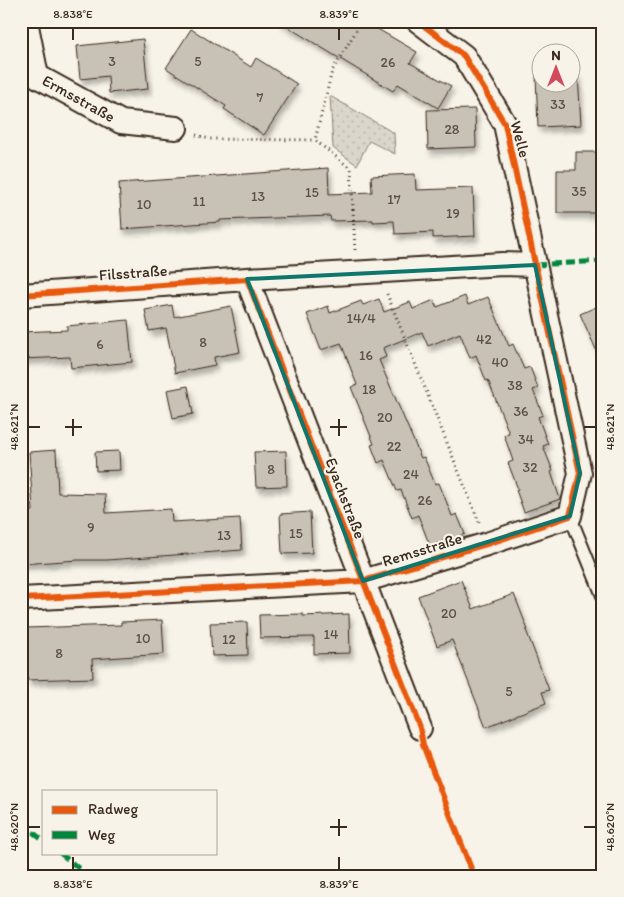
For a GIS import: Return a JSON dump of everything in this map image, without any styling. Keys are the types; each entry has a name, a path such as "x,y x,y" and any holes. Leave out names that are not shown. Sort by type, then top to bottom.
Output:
{"street":[{"name":"Ermsstraße","path":"26,21 37,76 120,122 176,128"},
{"name":"Welle","path":"418,21 464,56 505,124 535,265"},
{"name":"Filsstraße","path":"21,295 503,264 535,265"},
{"path":"535,265 580,473 570,516"},
{"name":"Eyachstraße","path":"247,279 420,728"},
{"name":"Remsstraße","path":"21,600 363,581 487,544 570,516"}],"lane":[{"path":"570,516 603,597"}],"path":[{"path":"315,140 332,71 362,21"},
{"path":"176,128 209,139 315,140 351,169 356,273"},
{"path":"379,272 487,544"}],"highlighted area":[{"path":"535,265 580,473 570,516 363,581 247,279"}],"shaded area":[{"path":"330,96 394,133 395,154 369,141 357,165 333,148"}],"building":[{"path":"278,21 364,21 417,52 410,63 451,86 438,108 398,84 393,91"},
{"path":"191,29 251,67 256,58 297,84 264,135 224,109 226,106 166,68"},
{"path":"143,39 148,89 109,93 108,76 80,79 77,46"},
{"path":"537,92 579,92 581,125 538,127"},
{"path":"475,109 476,147 428,149 427,110"},
{"path":"576,152 601,152 601,213 557,213 557,170 576,170"},
{"path":"328,168 329,194 372,192 371,176 415,174 416,190 473,188 475,236 433,238 433,232 395,234 394,221 331,221 330,216 220,220 220,222 122,229 119,183"},
{"path":"465,296 468,305 488,297 509,346 513,344 524,369 530,367 538,388 533,390 543,415 538,417 548,444 543,446 553,471 551,472 560,499 524,512 508,463 513,461 504,435 509,433 476,355 470,358 460,333 428,346 422,332 383,348 386,357 379,360 421,458 424,457 435,484 439,483 452,516 457,514 465,534 430,546 418,515 412,518 401,490 397,491 384,460 378,463 371,445 374,444 351,387 357,385 341,343 321,350 307,314 328,306 330,313 361,301 363,305 379,299 384,312 410,302 413,309 434,300 437,307"},
{"path":"603,304 603,365 580,314"},
{"path":"172,305 174,317 231,306 240,352 214,357 215,365 175,373 166,328 149,331 145,310"},
{"path":"128,320 132,362 71,368 70,357 21,359 21,332 67,330 67,326"},
{"path":"188,386 193,414 173,418 167,390"},
{"path":"56,450 58,493 105,494 106,513 171,509 172,522 240,518 242,550 21,564 21,511 33,511 29,452"},
{"path":"119,451 120,470 96,471 95,452"},
{"path":"286,451 287,486 256,487 254,452"},
{"path":"310,512 312,553 282,554 280,514"},
{"path":"461,580 473,609 514,594 549,690 542,692 546,703 486,727 452,640 437,646 418,596"},
{"path":"303,614 303,616 349,614 350,653 314,654 314,637 260,638 259,615"},
{"path":"162,620 164,654 92,659 93,678 27,680 26,628 121,625 121,622"},
{"path":"247,622 248,655 212,656 210,623"}],"marked path":[{"path":"535,265 603,261"},
{"path":"21,823 42,839"},
{"path":"61,854 88,876"}],"cycle path":[{"path":"21,599 363,581 487,544 570,516 580,473 505,124 464,56 418,21"},
{"path":"21,295 247,279 420,728 423,745 474,876"}]}
